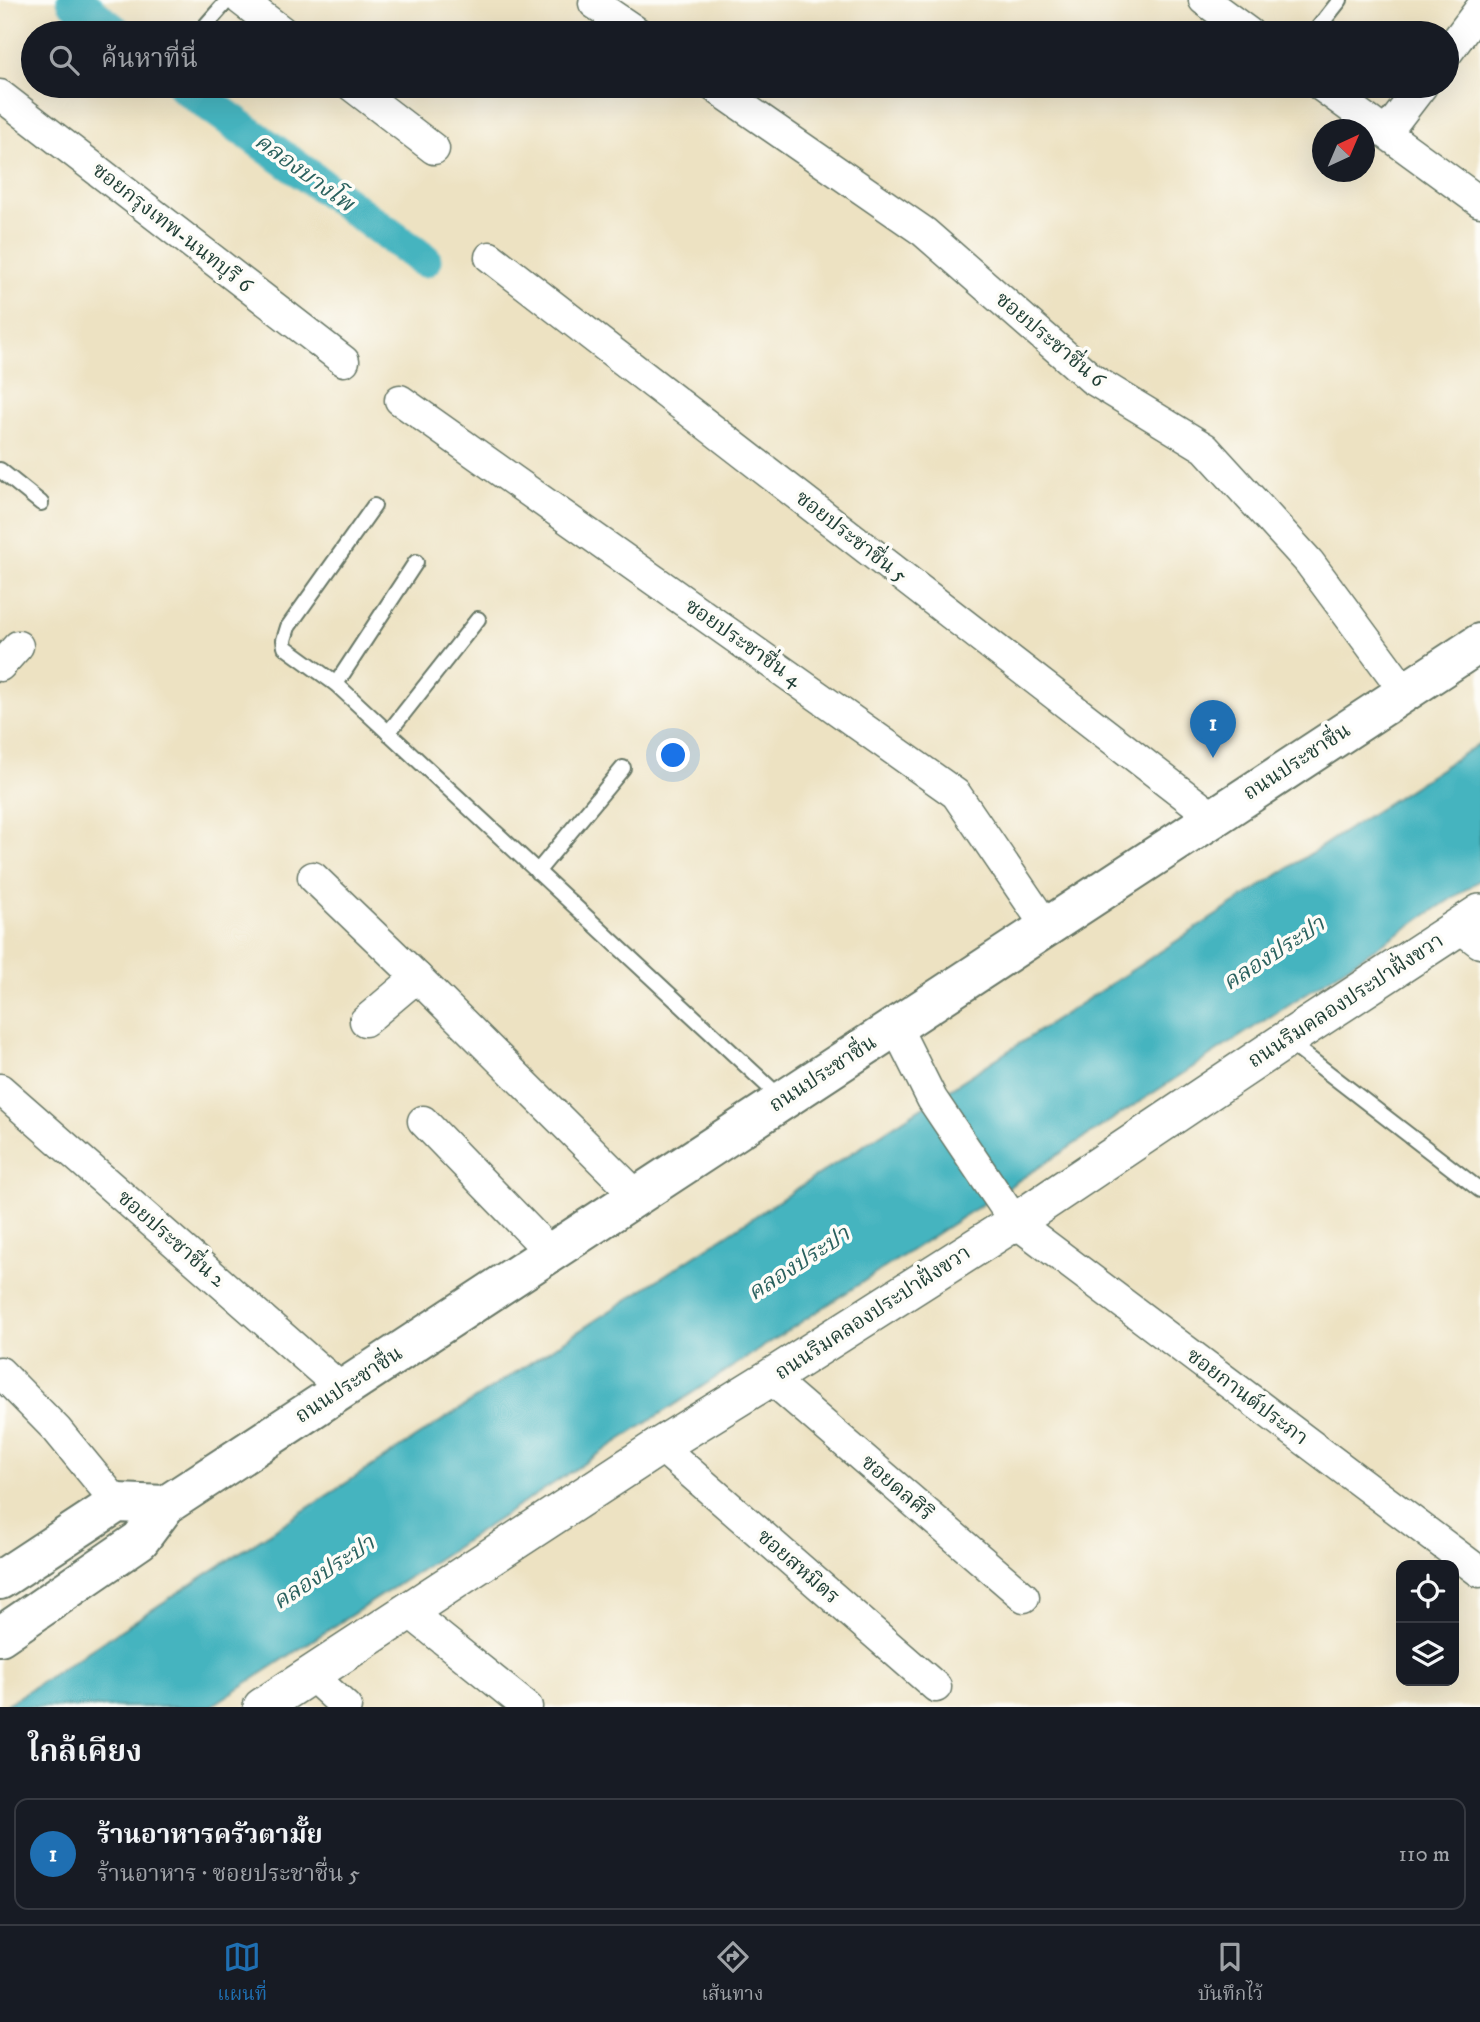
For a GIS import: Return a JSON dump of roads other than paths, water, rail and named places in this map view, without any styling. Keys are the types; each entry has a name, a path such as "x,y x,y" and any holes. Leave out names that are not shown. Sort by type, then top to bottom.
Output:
{"main road":[{"name":"ถนนประชาชื่น","path":"0,1636 140,1540 166,1505 1480,643"},
{"path":"0,1580 117,1503 166,1505"}],"street":[{"path":"241,0 268,21"},
{"path":"1204,0 1233,21"},
{"path":"594,3 620,21"},
{"path":"1459,37 1480,9"},
{"name":"ซอยกรุงเทพ-นนทบุรี 6","path":"0,96 344,360"},
{"path":"368,98 434,149"},
{"name":"ซอยประชาชื่น 6","path":"730,98 924,232 1092,379 1205,448 1309,562 1405,692"},
{"path":"1338,98 1480,202"},
{"path":"1386,133 1413,98"},
{"name":"ซอยประชาชื่น 5","path":"490,257 1213,817"},
{"name":"ซอยประชาชื่น 4","path":"400,400 957,794 1046,926"},
{"path":"313,877 637,1196"},
{"name":"ถนนริมคลองประปาฝั่งขวา","path":"262,1707 660,1446 770,1378 1006,1209 1473,928"},
{"path":"365,1021 417,977"},
{"name":"ซอยกานต์ประภา","path":"896,1027 932,1099 1006,1209 1480,1572"},
{"name":"ซอยประชาชื่น 2","path":"0,1089 342,1389"},
{"path":"423,1121 551,1253"},
{"path":"0,1372 57,1430 117,1503"},
{"name":"ซอยดลศิริ","path":"770,1378 1024,1597"},
{"name":"ซอยสหมิตร","path":"660,1446 936,1687"},
{"path":"409,1612 527,1707"},
{"path":"311,1675 346,1707"}],"lane":[{"path":"210,21 228,0"},
{"path":"1323,21 1340,0"},
{"path":"0,470 41,503"},
{"path":"374,506 288,627 285,647 336,684 782,1099"},
{"path":"336,684 416,562"},
{"path":"388,733 478,619"},
{"path":"537,872 623,768"},
{"path":"1286,1040 1480,1190"}],"water":[{"name":"คลองประปา","path":"1480,743 1480,880 210,1707 3,1707"}],"waterway":[{"name":"คลองบางโพ","path":"74,0 101,21"},
{"name":"คลองบางโพ","path":"201,98 424,260"}],"place":[{"name":"ร้านอาหารครัวตามั้ย","path":"1213,758"}]}
